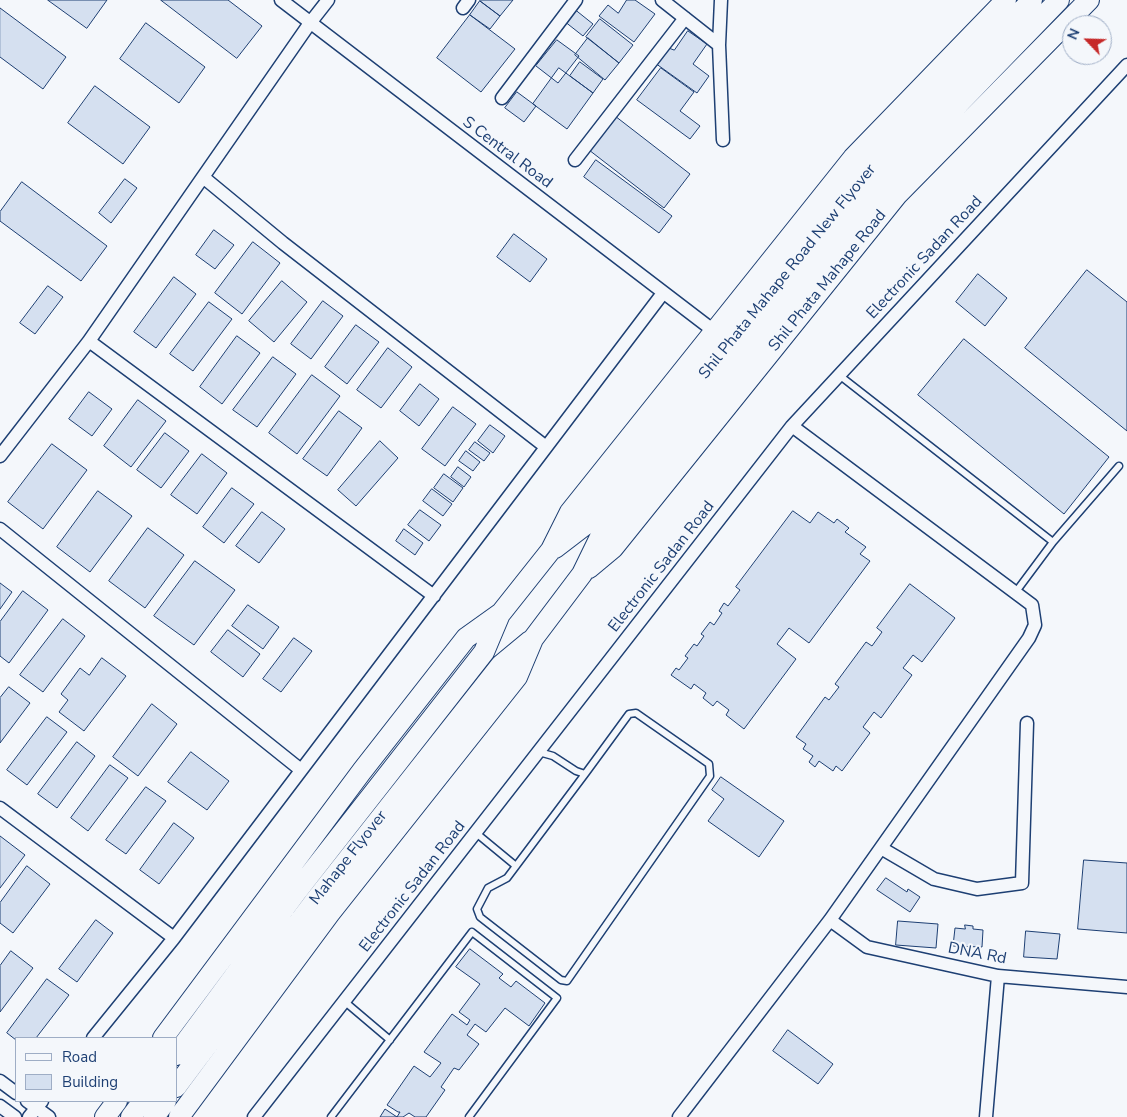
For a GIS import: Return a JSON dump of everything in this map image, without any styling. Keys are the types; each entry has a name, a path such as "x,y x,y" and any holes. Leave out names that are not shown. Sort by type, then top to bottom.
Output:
{"main road":[{"path":"164,1037 362,771 466,638 500,614 551,550 570,512 853,158 1006,0"},
{"name":"Shil Phata Mahape Road New Flyover","path":"582,574 592,531 868,171 1032,0"},
{"name":"Shil Phata Mahape Road New Flyover","path":"551,550 592,531 882,183 1060,0"},
{"name":"Shil Phata Mahape Road","path":"582,574 612,548 897,195 1089,0"},
{"path":"179,1117 330,913 516,677 533,639 582,574"},
{"name":"Mahape Flyover","path":"178,1052 297,891 484,652 500,614"},
{"name":"Mahape Flyover","path":"178,1084 314,902 501,665 533,639"},
{"path":"105,1117 116,1102"},
{"path":"130,1117 142,1102"},
{"path":"154,1117 165,1102"}],"street":[{"name":"S Central Road","path":"281,0 714,332"},
{"path":"0,456 89,342 310,23 328,0"},
{"path":"502,98 576,0"},
{"path":"662,0 720,45"},
{"path":"721,0 720,45 723,140"},
{"path":"576,160 685,18"},
{"name":"Electronic Sadan Road","path":"254,1117 792,426 1127,65"},
{"path":"203,177 283,243 546,447"},
{"path":"94,1037 174,938 663,293"},
{"path":"89,342 434,596"},
{"path":"679,1117 830,920 1029,638 1036,625 1032,605 792,426"},
{"path":"0,529 301,770"},
{"path":"881,848 934,879 977,889 1022,883 1027,723"},
{"path":"0,808 174,938"},
{"name":"DNA Rd","path":"830,920 866,947 998,976 1127,986"},
{"path":"986,1117 998,976"},
{"path":"0,1080 15,1092"},
{"path":"0,1106 15,1117"},
{"path":"34,1107 49,1117"}],"lane":[{"path":"839,375 1053,542"},
{"path":"1015,593 1053,542 1119,466"},
{"path":"629,714 636,714 708,764 710,776 568,980 561,980 480,917 477,909 488,888 507,878 585,774 629,714"},
{"path":"539,752 553,756 576,771 585,774"},
{"path":"476,833 516,866"},
{"path":"331,1117 472,932 558,998 469,1117"},
{"path":"344,1002 390,1040"}],"building":[{"path":"48,0 107,0 87,28"},
{"path":"161,0 228,0 262,26 237,58"},
{"path":"481,0 513,0 500,16"},
{"path":"627,0 635,0 655,14 634,42 599,16 608,5 618,13"},
{"path":"480,1 500,16 490,29 470,15"},
{"path":"0,8 66,57 43,89 0,57"},
{"path":"573,8 593,24 583,36 564,21"},
{"path":"470,15 515,49 481,92 437,58"},
{"path":"600,19 633,45 619,63 586,37"},
{"path":"146,23 205,67 179,103 120,59"},
{"path":"688,31 707,44 693,64 709,76 697,93 655,63 666,47 674,50"},
{"path":"588,38 619,63 605,80 575,55"},
{"path":"557,40 579,56 558,83 536,66"},
{"path":"580,62 603,79 593,93 570,76"},
{"path":"559,68 593,93 567,129 533,104"},
{"path":"661,68 694,92 680,111 700,126 690,139 637,100"},
{"path":"95,86 150,127 123,164 68,123"},
{"path":"517,92 536,106 524,122 505,108"},
{"path":"615,116 690,174 664,208 589,150"},
{"path":"596,160 672,216 659,233 584,177"},
{"path":"125,179 137,188 111,223 99,213"},
{"path":"22,182 107,246 81,281 0,221 0,212"},
{"path":"214,230 234,245 215,269 196,255"},
{"path":"514,234 547,259 530,282 497,257"},
{"path":"253,242 280,263 242,314 215,293"},
{"path":"1087,270 1127,302 1127,431 1025,348"},
{"path":"978,274 1007,298 985,326 956,302"},
{"path":"174,277 196,294 156,348 134,332"},
{"path":"282,281 307,302 274,342 249,321"},
{"path":"48,286 63,297 35,334 20,323"},
{"path":"323,301 343,316 311,359 291,344"},
{"path":"209,302 232,319 193,371 170,354"},
{"path":"356,325 379,342 347,384 325,367"},
{"path":"237,336 260,353 222,404 200,387"},
{"path":"964,339 1109,457 1064,514 918,395"},
{"path":"388,348 412,367 381,408 357,390"},
{"path":"273,357 296,374 257,427 233,410"},
{"path":"312,375 340,396 297,454 269,433"},
{"path":"420,384 439,399 419,426 400,411"},
{"path":"89,392 112,409 92,436 69,419"},
{"path":"138,400 166,421 131,467 104,446"},
{"path":"453,407 476,424 445,466 422,449"},
{"path":"339,411 362,428 327,476 303,459"},
{"path":"490,425 505,436 493,453 478,441"},
{"path":"165,433 189,451 161,488 137,470"},
{"path":"380,441 398,458 356,506 338,490"},
{"path":"475,442 490,453 484,461 469,450"},
{"path":"52,444 87,470 43,529 8,502"},
{"path":"466,451 480,462 473,471 459,461"},
{"path":"202,454 227,473 197,514 171,495"},
{"path":"458,467 471,477 464,487 451,477"},
{"path":"444,474 463,488 453,502 434,488"},
{"path":"232,488 254,504 224,543 203,527"},
{"path":"432,489 452,504 443,516 423,501"},
{"path":"98,491 132,516 90,572 57,547"},
{"path":"420,510 441,525 429,541 408,525"},
{"path":"793,511 810,523 818,512 834,523 837,519 849,528 845,532 866,547 860,554 870,561 809,643 789,628 777,644 796,659 744,729 726,715 729,710 717,701 713,706 703,698 706,693 694,684 691,689 671,675 676,668 679,670 688,658 685,656 694,644 697,646 704,636 701,634 710,622 714,625 722,613 719,611 724,603 728,606 740,590 736,587"},
{"path":"262,512 285,529 259,563 236,546"},
{"path":"148,528 184,555 145,608 109,581"},
{"path":"404,529 423,543 415,555 396,541"},
{"path":"195,561 235,590 194,645 154,616"},
{"path":"0,583 12,592 0,609"},
{"path":"910,584 955,618 922,662 913,655 903,668 912,675 881,718 874,712 863,727 870,733 842,771 836,766 833,771 819,761 815,767 809,762 813,756 803,749 806,744 796,737 825,697 829,700 839,687 835,684 866,642 872,646 882,632 877,628"},
{"path":"23,591 48,610 9,663 0,656 0,622"},
{"path":"248,605 279,627 263,649 232,626"},
{"path":"63,619 85,636 43,692 20,675"},
{"path":"228,630 260,654 243,677 211,652"},
{"path":"294,638 312,651 281,692 263,679"},
{"path":"102,658 126,676 84,731 59,712 68,700 61,694 80,668 89,675"},
{"path":"9,687 30,703 0,743 0,698"},
{"path":"152,704 177,724 138,776 113,757"},
{"path":"47,717 67,732 27,785 7,770"},
{"path":"77,742 95,756 57,808 38,794"},
{"path":"191,752 229,781 207,810 168,782"},
{"path":"110,765 128,778 88,831 71,818"},
{"path":"721,777 784,821 759,857 708,821 724,799 712,790"},
{"path":"146,787 166,801 126,854 106,840"},
{"path":"174,823 194,838 159,884 140,870"},
{"path":"0,836 25,855 0,888"},
{"path":"1084,860 1127,863 1127,933 1078,929"},
{"path":"27,866 50,884 13,933 0,923 0,903"},
{"path":"886,878 907,892 908,889 920,897 910,912 877,890"},
{"path":"96,920 113,933 77,982 59,969"},
{"path":"898,921 938,924 936,948 896,945"},
{"path":"965,925 973,926 973,929 983,930 982,947 953,946 955,928 965,929"},
{"path":"1026,931 1060,934 1057,959 1024,957"},
{"path":"470,949 503,974 499,978 511,987 516,981 545,1003 529,1026 505,1008 486,1032 475,1024 467,1035 479,1044 459,1070 454,1068 441,1087 445,1090 426,1117 415,1117 409,1113 403,1117 397,1117 400,1112 387,1105 414,1066 430,1077 441,1063 424,1052 452,1014 467,1025 470,1020 459,1012 480,984 456,967"},
{"path":"11,951 33,968 0,1012 0,966"},
{"path":"47,979 69,995 37,1037 15,1037 15,1039 7,1033"},
{"path":"788,1030 833,1064 818,1084 773,1051"},
{"path":"385,1109 397,1117 380,1117"}]}
